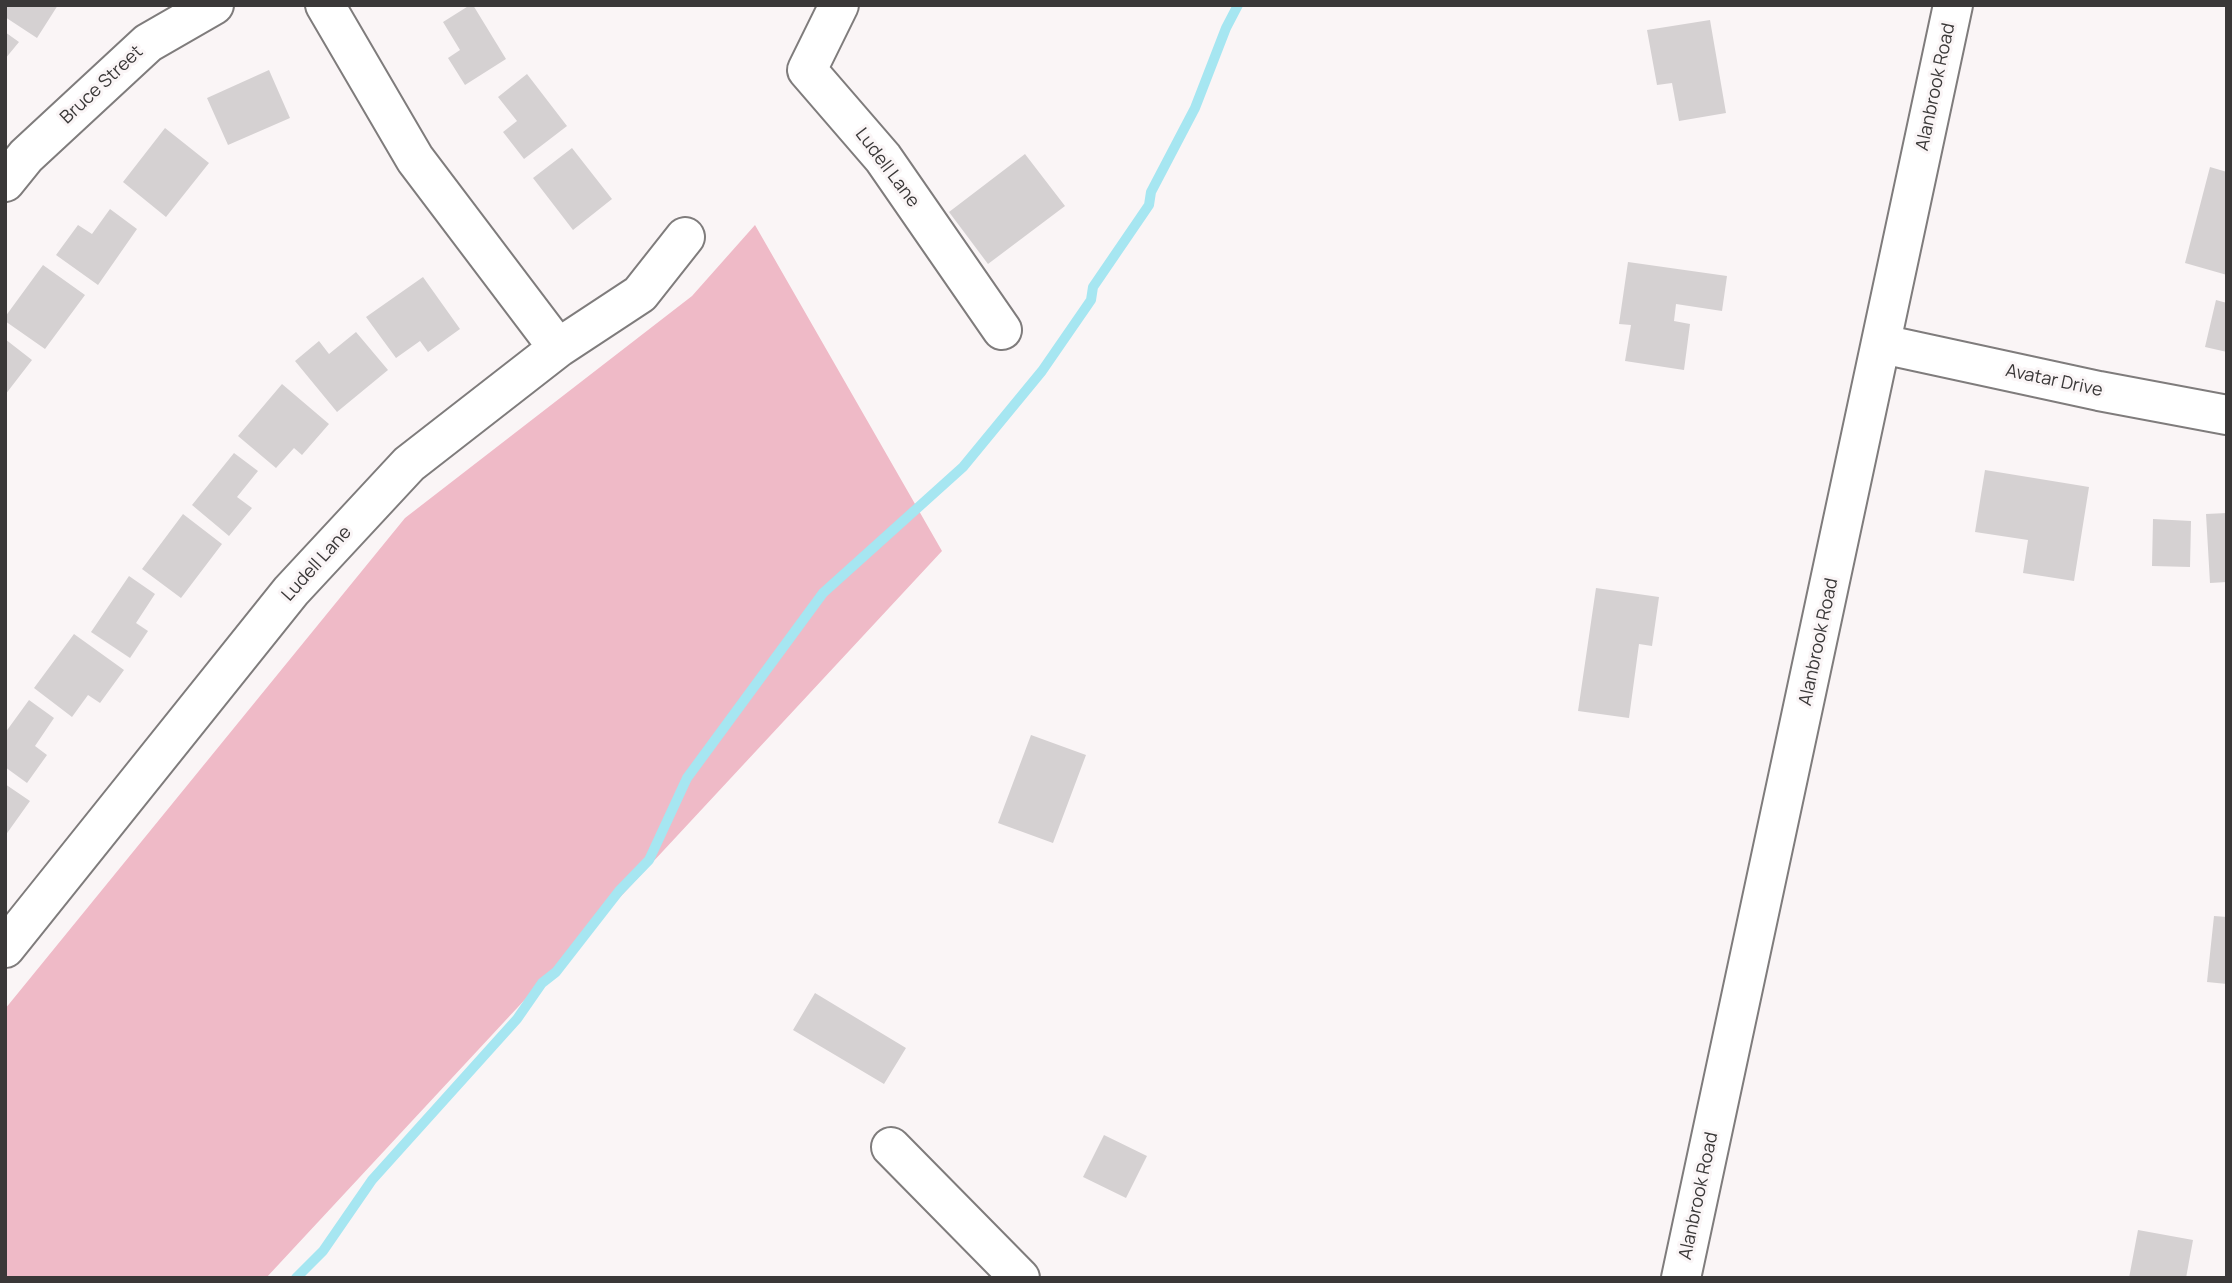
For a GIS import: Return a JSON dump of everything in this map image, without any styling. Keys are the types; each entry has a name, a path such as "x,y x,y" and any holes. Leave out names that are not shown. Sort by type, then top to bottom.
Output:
{"street":[{"name":"Bruce Street","path":"5,182 26,156 148,43 214,5"},
{"path":"325,5 415,159 558,348"},
{"name":"Ludell Lane","path":"839,5 807,70 883,158 1002,330"},
{"name":"Alanbrook Road","path":"1681,1278 1953,5"},
{"name":"Ludell Lane","path":"5,948 291,592 409,464 558,348 640,294 685,236"},
{"name":"Avatar Drive","path":"1882,344 2099,391 2227,415"},
{"path":"891,1147 1020,1278"}],"shaded area":[{"path":"755,225 942,551 266,1278 5,1278 5,1009 405,518 692,296"}],"building":[{"path":"5,5 58,5 37,38 5,17"},
{"path":"473,5 506,59 465,85 448,58 460,50 443,22"},
{"path":"1710,20 1726,113 1679,121 1672,83 1657,85 1647,30"},
{"path":"5,32 19,42 5,59"},
{"path":"269,70 290,118 228,145 207,98"},
{"path":"527,74 567,126 524,159 503,132 517,121 498,97"},
{"path":"165,128 209,163 166,217 123,182"},
{"path":"572,148 612,199 573,230 533,178"},
{"path":"1025,154 1065,206 988,264 949,212"},
{"path":"2210,167 2227,172 2227,275 2185,263"},
{"path":"110,209 137,229 98,285 56,255 78,225 92,234"},
{"path":"1628,262 1727,276 1722,311 1676,304 1674,321 1690,324 1684,370 1625,361 1631,325 1619,324"},
{"path":"43,265 85,295 45,349 5,321 5,317"},
{"path":"423,277 460,329 428,352 420,341 396,358 366,317"},
{"path":"2216,300 2227,303 2227,352 2205,347"},
{"path":"356,332 388,370 337,412 295,361 319,341 329,354"},
{"path":"5,339 32,360 5,395"},
{"path":"282,384 329,424 302,455 294,448 276,468 238,436"},
{"path":"234,453 258,471 237,497 252,508 229,536 192,505"},
{"path":"1985,470 2089,487 2074,581 2023,573 2028,540 1975,532"},
{"path":"2227,513 2227,582 2210,583 2206,514"},
{"path":"183,514 222,544 181,598 142,569"},
{"path":"2153,519 2191,521 2190,567 2152,566"},
{"path":"129,576 155,594 136,623 148,631 130,658 91,632"},
{"path":"1596,588 1659,597 1652,646 1639,644 1629,718 1578,711"},
{"path":"74,634 124,670 100,703 88,695 72,717 34,688"},
{"path":"29,700 54,718 35,746 47,755 27,783 5,767 5,733"},
{"path":"1031,735 1086,755 1053,843 998,823"},
{"path":"5,784 30,801 5,836"},
{"path":"2214,916 2227,917 2227,984 2207,982"},
{"path":"815,993 906,1048 884,1084 793,1030"},
{"path":"1104,1135 1147,1156 1126,1198 1083,1177"},
{"path":"2138,1230 2193,1240 2186,1278 2129,1278"}],"waterway":[{"path":"296,1278 323,1251 372,1180 517,1019 542,983 556,972 619,891 649,860 687,778 823,593 963,467 1042,371 1091,300 1093,287 1149,205 1151,192 1195,108 1226,28 1238,5"}]}
